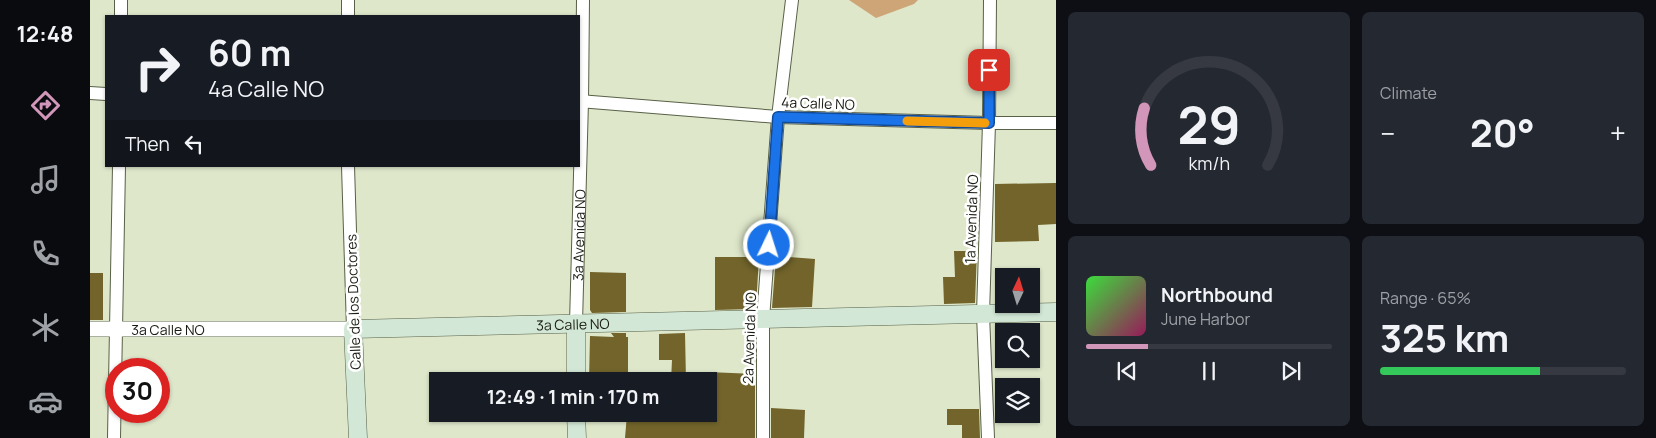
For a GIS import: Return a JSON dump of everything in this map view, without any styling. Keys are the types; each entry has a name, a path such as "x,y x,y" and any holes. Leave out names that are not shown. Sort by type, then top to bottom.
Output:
{"main road":[{"name":"3a Calle NO","path":"353,330 1056,312"},
{"name":"3a Avenida NO","path":"576,323 576,372"},
{"name":"Calle de los Doctores","path":"353,330 358,438"},
{"path":"576,422 577,438"}],"street":[{"path":"120,0 120,15"},
{"path":"348,0 348,15"},
{"name":"3a Avenida NO","path":"580,145 583,0"},
{"name":"2a Avenida NO","path":"763,438 764,319 778,117 792,0"},
{"name":"1a Avenida NO","path":"988,438 983,314 989,123 990,0"},
{"path":"90,93 105,94"},
{"name":"4a Calle NO","path":"581,101 778,117 1056,123"},
{"path":"114,438 114,328 119,167"},
{"name":"Calle de los Doctores","path":"348,167 353,330"},
{"name":"3a Avenida NO","path":"576,323 580,167"},
{"name":"3a Calle NO","path":"90,328 353,330"}],"shaded area":[{"path":"849,0 918,0 914,4 876,18"}],"building":[{"path":"1056,183 1056,224 1038,225 1039,241 995,242 995,184"},
{"path":"954,251 977,251 975,303 944,304 943,277 955,277"},
{"path":"776,256 815,259 812,307 772,308"},
{"path":"715,257 759,257 756,307 754,309 715,310"},
{"path":"590,272 626,273 626,312 592,313 590,310"},
{"path":"90,273 103,273 103,320 90,320"},
{"path":"611,333 626,333 626,337 628,337 628,372 589,372 590,336 614,337"},
{"path":"685,333 686,372 671,372 672,360 659,360 659,334"},
{"path":"717,372 755,374 755,438 625,438 626,422 717,422"},
{"path":"771,408 805,410 804,438 771,438"},
{"path":"947,409 979,409 980,438 962,438 962,425 947,425"}],"slow traffic":[{"path":"907,121 985,123"}],"route":[{"path":"769,245 778,117 989,123 989,70"}]}
